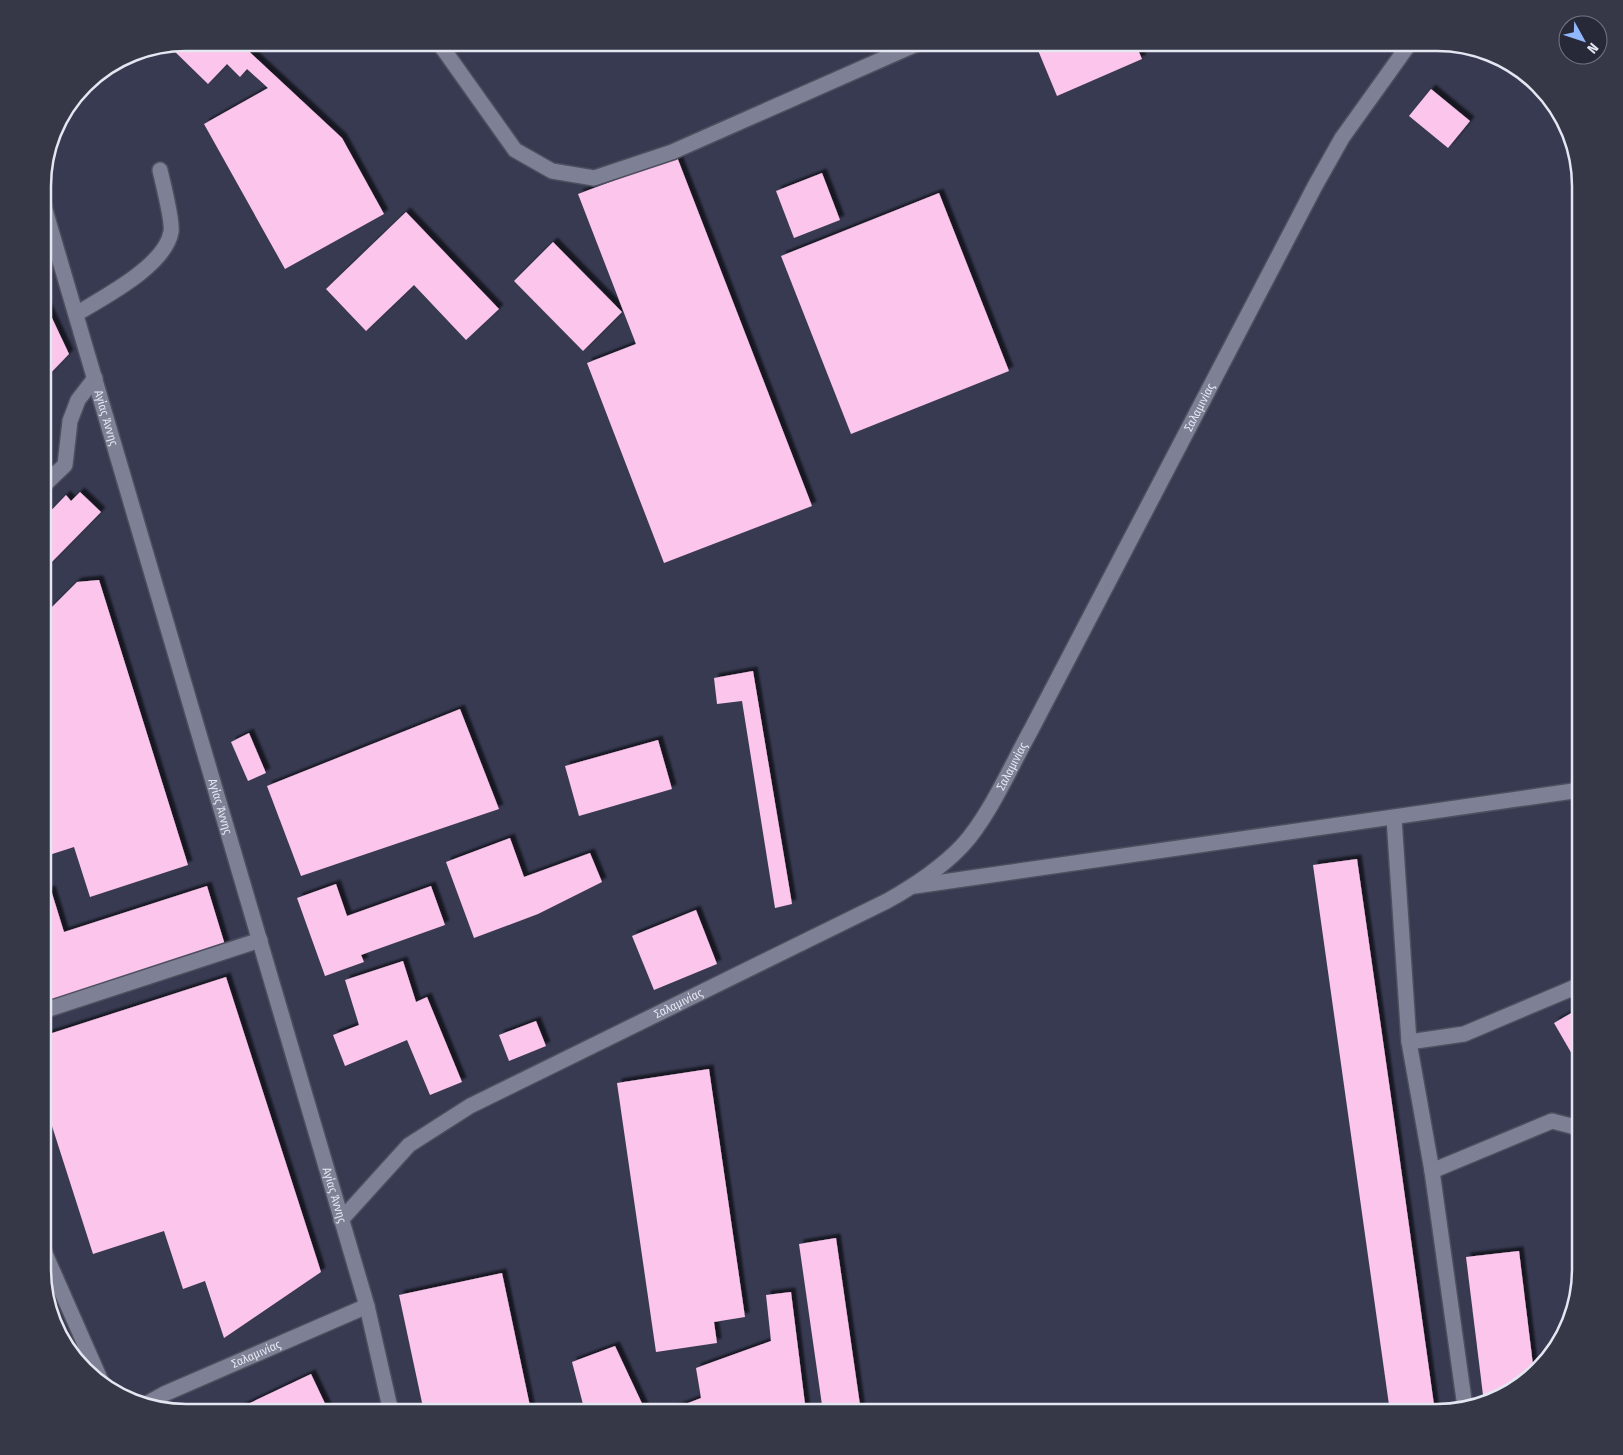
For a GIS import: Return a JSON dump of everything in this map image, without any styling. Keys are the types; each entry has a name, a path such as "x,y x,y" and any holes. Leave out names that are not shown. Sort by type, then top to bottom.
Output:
{"street":[{"path":"447,52 515,150 552,171 594,178 672,152 898,51"},
{"name":"Σαλαμινίας","path":"342,1220 409,1145 470,1106 887,901 915,886 962,846 981,819 1036,721 1315,186 1342,138 1404,51"},
{"path":"76,314 126,283 162,251 171,231 160,170"},
{"name":"Αγίας Άννης","path":"52,233 367,1306 389,1404"},
{"path":"52,477 65,465 70,421 78,400 95,378"},
{"path":"915,886 1572,791"},
{"path":"1394,818 1410,1042 1432,1171 1465,1401"},
{"path":"52,1007 260,940"},
{"path":"1410,1042 1464,1034 1572,988"},
{"path":"1432,1171 1552,1121 1572,1126"},
{"path":"52,1269 96,1369"},
{"name":"Σαλαμινίας","path":"154,1400 367,1306"}],"shaded area":[{"path":"1436,51 1454,52 1480,58 1512,74 1526,85 1538,97 1554,119 1567,151 1571,169 1572,1268 1571,1286 1565,1312 1549,1344 1538,1358 1512,1381 1496,1390 1472,1399 1436,1404 186,1404 169,1403 135,1393 119,1386 97,1370 74,1344 65,1328 56,1304 52,1286 52,169 56,151 65,127 79,104 97,85 127,65 151,56 178,52"}],"building":[{"path":"1038,51 1139,51 1142,59 1057,96"},
{"path":"175,52 250,52 342,138 384,214 285,269 204,124 268,88 247,69 240,77 227,64 208,84"},
{"path":"1431,89 1470,121 1448,148 1409,116"},
{"path":"677,157 812,506 664,563 587,363 636,344 578,194"},
{"path":"822,173 840,220 794,238 776,191"},
{"path":"939,193 1009,371 851,434 781,256"},
{"path":"406,212 499,309 466,340 414,285 366,331 326,289"},
{"path":"553,242 622,312 583,351 514,281"},
{"path":"52,318 69,354 52,372"},
{"path":"80,492 101,512 52,562 52,510 66,495 71,501"},
{"path":"99,580 188,865 90,897 74,847 52,854 52,607 77,582"},
{"path":"753,671 792,904 775,908 742,701 717,704 714,678"},
{"path":"460,709 499,809 301,876 267,786"},
{"path":"249,733 266,773 248,781 231,742"},
{"path":"658,740 672,789 579,816 565,766"},
{"path":"510,838 524,877 590,853 602,882 538,914 474,938 446,862"},
{"path":"1357,859 1434,1404 1389,1404 1313,865"},
{"path":"336,884 347,916 431,886 445,925 361,955 364,962 325,976 297,898"},
{"path":"207,886 225,945 52,1001 52,893 64,932"},
{"path":"696,910 717,964 654,990 632,936"},
{"path":"403,961 416,1002 427,997 462,1082 430,1095 407,1040 345,1066 333,1035 359,1025 345,980"},
{"path":"226,977 321,1272 224,1338 205,1281 183,1289 164,1231 93,1254 52,1126 52,1033"},
{"path":"1572,1013 1572,1054 1554,1023"},
{"path":"536,1021 546,1046 509,1061 499,1035"},
{"path":"709,1069 745,1317 714,1322 717,1343 656,1352 617,1083"},
{"path":"836,1238 860,1404 822,1404 799,1244"},
{"path":"1519,1251 1533,1363 1512,1381 1483,1395 1466,1257"},
{"path":"502,1273 530,1404 422,1404 399,1295"},
{"path":"791,1292 805,1404 686,1404 701,1398 696,1368 771,1341 766,1295"},
{"path":"615,1346 642,1404 583,1404 572,1362"},
{"path":"311,1374 325,1404 248,1404"}]}
